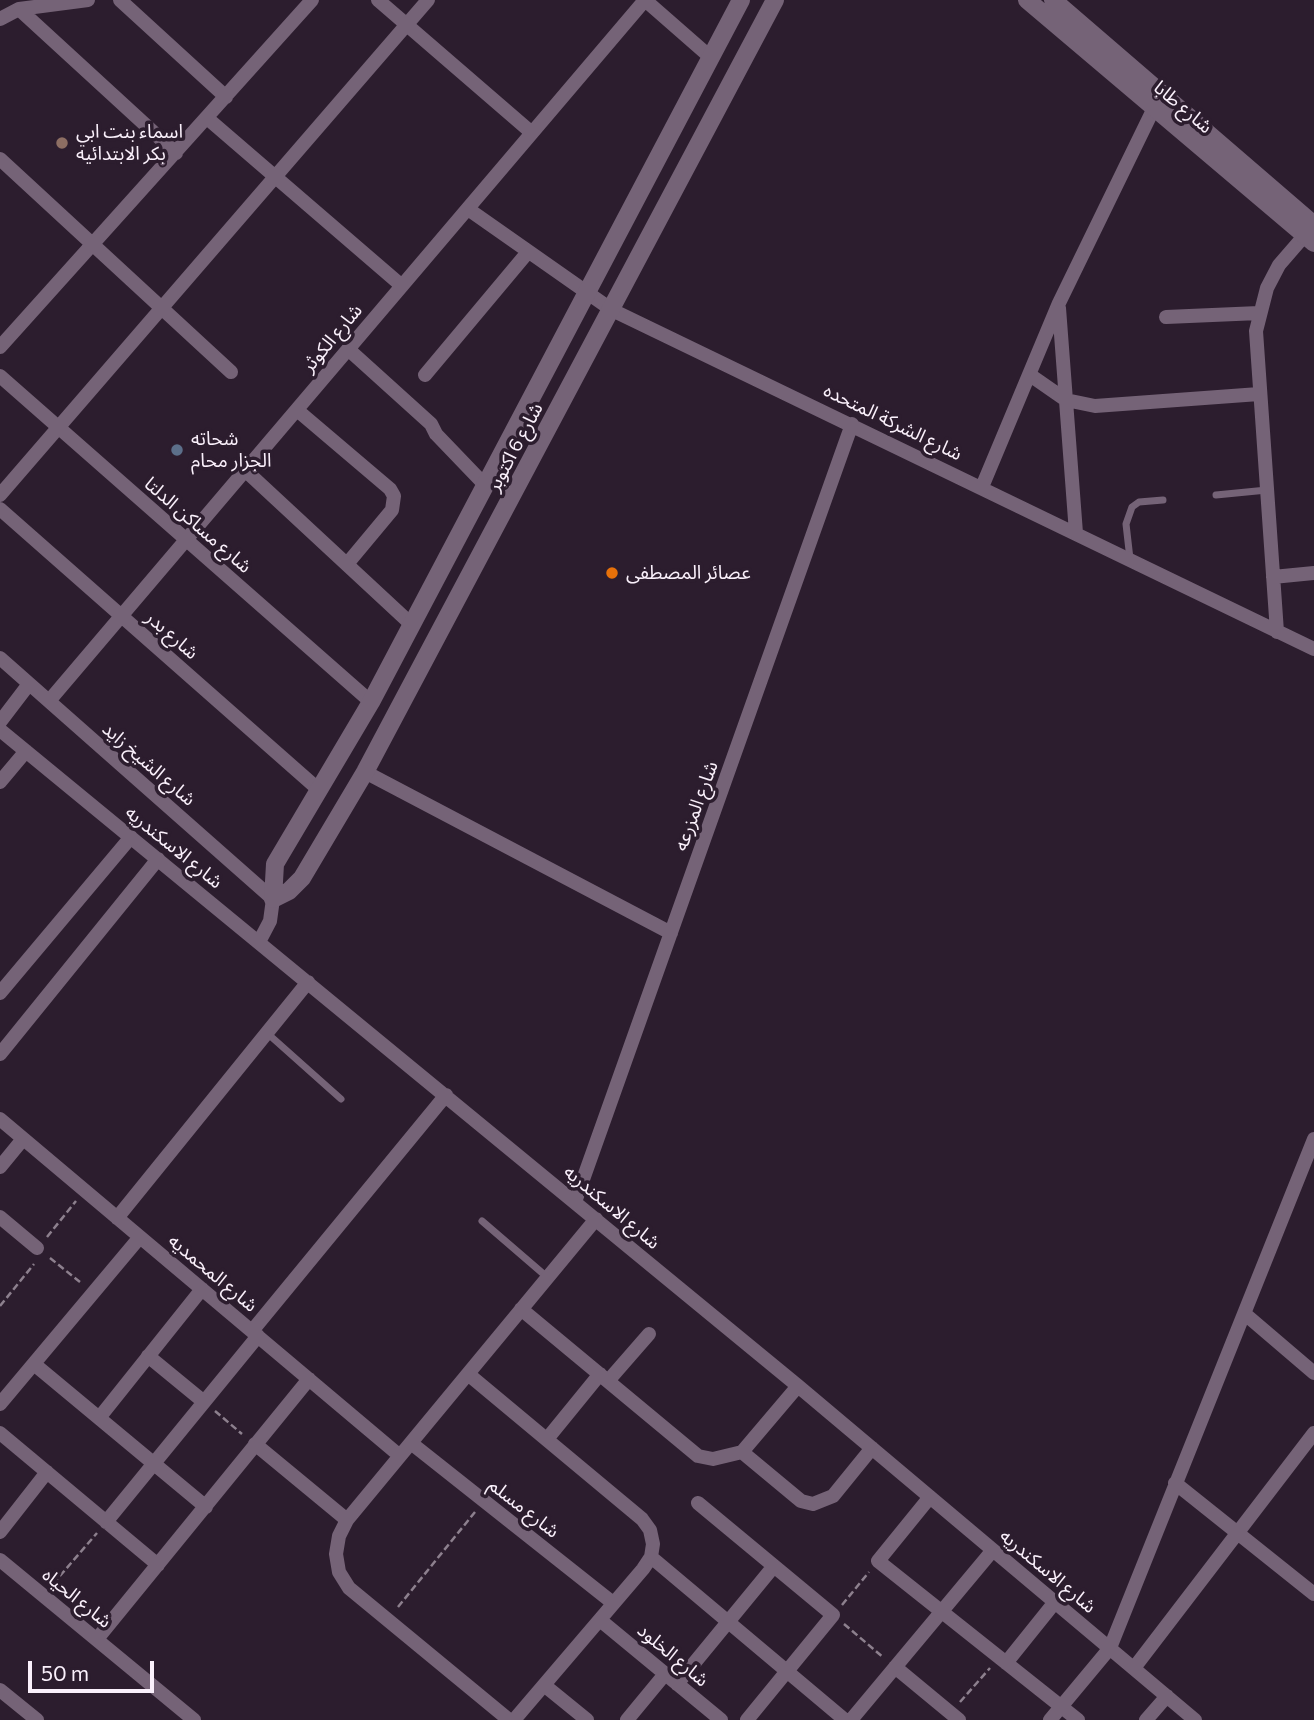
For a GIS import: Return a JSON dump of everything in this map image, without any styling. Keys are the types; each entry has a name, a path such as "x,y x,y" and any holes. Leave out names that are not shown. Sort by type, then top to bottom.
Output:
{"street":[{"path":"0,19 19,9 88,0"},
{"path":"120,0 226,97"},
{"path":"0,347 313,0"},
{"path":"378,0 532,133"},
{"path":"0,495 428,0"},
{"path":"645,0 709,56"},
{"name":"شارع الكوثر","path":"49,701 645,0"},
{"name":"شارع 6 اكتوبر","path":"259,942 270,921 275,864 371,702 584,292 741,0"},
{"name":"شارع 6 اكتوبر","path":"273,899 289,891 302,878 365,772 775,0"},
{"name":"شارع طابا","path":"1027,0 1153,110 1311,234"},
{"name":"شارع طابا","path":"1053,0 1311,234"},
{"path":"19,9 176,153"},
{"path":"982,487 1059,303 1153,110"},
{"path":"207,118 402,286"},
{"path":"0,159 231,372"},
{"name":"شارع الشركة المتحده","path":"468,209 612,310 1314,649"},
{"path":"1277,632 1256,348 1259,313 1279,265 1311,234"},
{"path":"425,375 528,253"},
{"path":"1059,303 1076,533"},
{"path":"1166,317 1259,313"},
{"path":"348,349 431,424 436,434 484,484"},
{"path":"1030,375 1066,400 1095,406 1259,394"},
{"name":"شارع مساكن الدلتا","path":"0,376 371,702"},
{"path":"297,410 390,489 394,496 392,510 347,564"},
{"name":"شارع المزرعه","path":"575,1202 852,424"},
{"path":"245,470 411,624"},
{"name":"شارع بدر","path":"0,509 319,790"},
{"path":"1273,577 1314,573"},
{"name":"شارع الشيخ زايد","path":"0,658 273,899"},
{"path":"0,722 29,684"},
{"name":"شارع الاسكندريه","path":"0,730 798,1386 1195,1720"},
{"path":"0,782 26,751"},
{"path":"365,772 671,933"},
{"path":"0,993 131,837"},
{"path":"0,1054 158,859"},
{"path":"117,1218 308,982"},
{"path":"106,1522 446,1095"},
{"name":"شارع المحمديه","path":"0,1119 400,1455"},
{"path":"0,1167 23,1139"},
{"path":"1050,1720 1110,1648 1314,1139"},
{"path":"0,1217 40,1250"},
{"path":"509,1720 349,1588 339,1572 337,1545 347,1520 596,1219"},
{"path":"0,1404 140,1237"},
{"path":"99,1418 202,1289"},
{"path":"522,1309 698,1456 713,1459 742,1452 798,1386"},
{"path":"1245,1314 1314,1373"},
{"path":"547,1439 649,1334"},
{"path":"148,1356 204,1402"},
{"path":"34,1364 206,1507"},
{"path":"468,1374 642,1519 650,1530 653,1544 651,1557 514,1720"},
{"path":"97,1639 309,1379"},
{"path":"0,1433 158,1565"},
{"path":"1134,1668 1314,1433"},
{"name":"شارع مسلم","path":"411,1443 613,1604"},
{"path":"255,1444 347,1520"},
{"path":"742,1452 801,1501 813,1504 833,1496 872,1448"},
{"path":"0,1532 47,1472"},
{"path":"1175,1483 1314,1594"},
{"path":"930,1497 878,1561 1078,1720"},
{"path":"698,1503 833,1615 747,1720"},
{"path":"851,1720 993,1550"},
{"path":"651,1557 845,1720"},
{"name":"شارع الحياه","path":"0,1560 194,1720"},
{"path":"677,1684 774,1566"},
{"path":"1003,1660 1055,1602"},
{"name":"شارع الخلود","path":"600,1620 719,1719"},
{"path":"895,1667 955,1717"},
{"path":"627,1720 665,1674"},
{"path":"544,1685 587,1720"},
{"path":"0,1690 37,1720"},
{"path":"1146,1720 1167,1696"}],"lane":[{"path":"1216,495 1267,491"},
{"path":"1130,560 1127,515 1139,502 1163,500"},
{"path":"267,1032 341,1099"},
{"path":"482,1221 547,1277"}],"path":[{"path":"0,1306 84,1190"},
{"path":"40,1250 93,1293"},
{"path":"204,1402 255,1444"},
{"path":"388,1620 484,1501"},
{"path":"44,1595 106,1522"},
{"path":"878,1561 833,1615 895,1667"},
{"path":"955,1717 1003,1660"}],"place":[{"name":"اسماء بنت ابي بكر الابتدائيه","path":"62,143"},
{"name":"شحاته الجزار محام","path":"177,450"},
{"name":"عصائر المصطفى","path":"612,573"}]}
